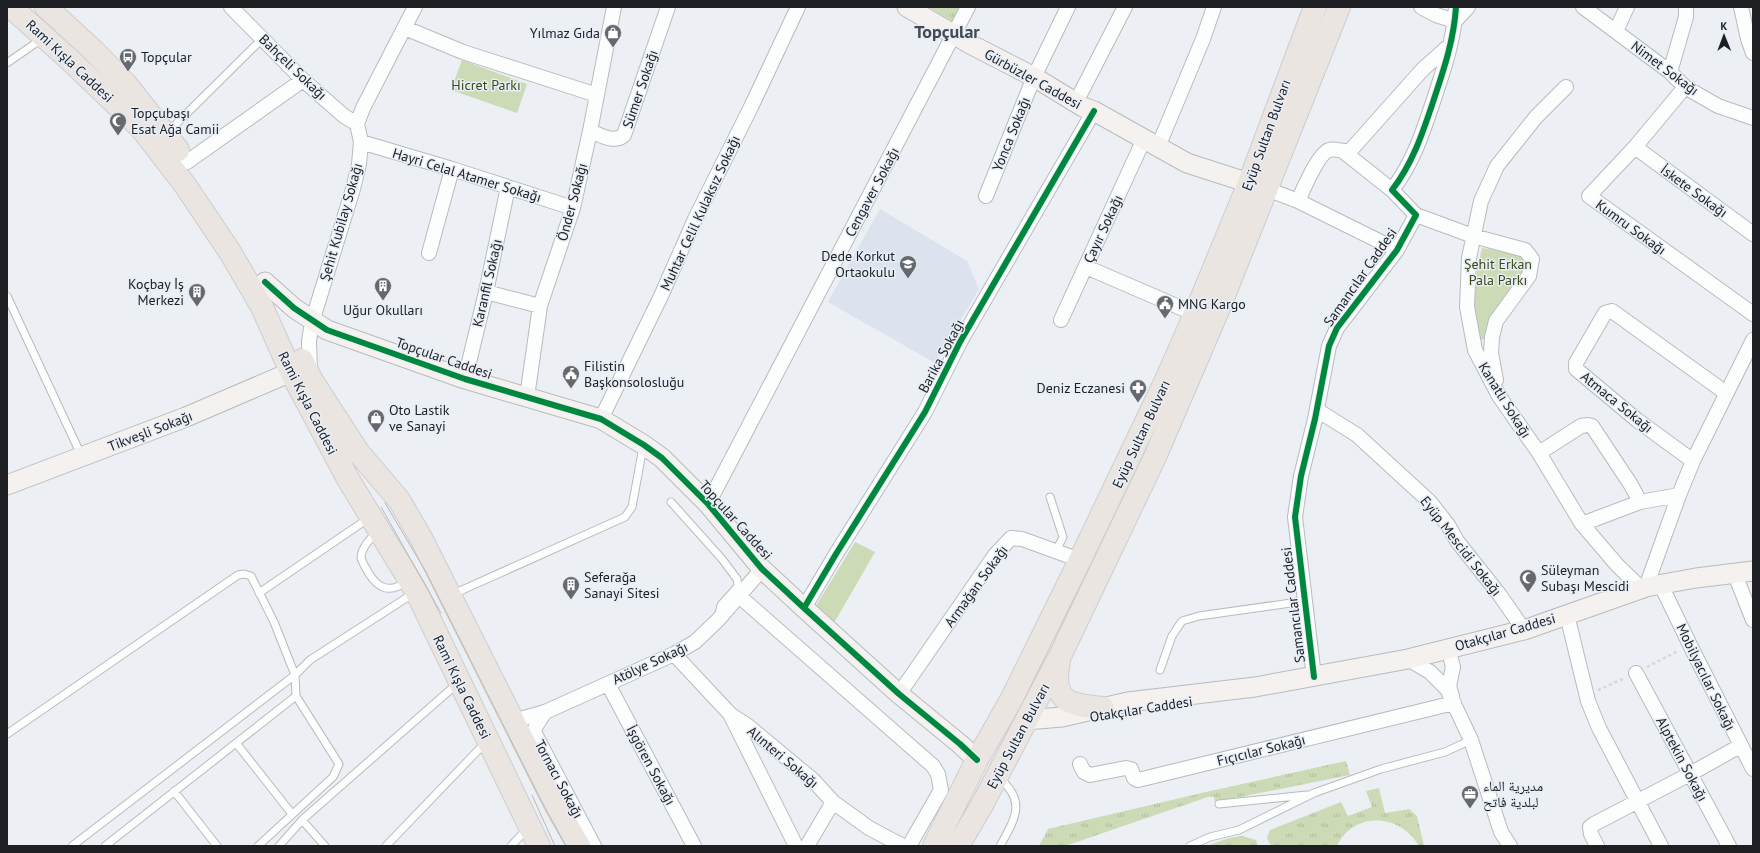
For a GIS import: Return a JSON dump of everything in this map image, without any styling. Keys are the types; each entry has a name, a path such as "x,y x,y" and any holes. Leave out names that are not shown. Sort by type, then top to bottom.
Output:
{"main road":[{"name":"Rami Kışla Caddesi","path":"18,7 44,37 125,112 150,139 214,226 250,285 271,327 301,375 358,452 398,500 421,538 451,595 513,721 579,846"},
{"name":"Rami Kışla Caddesi","path":"46,7 95,52 117,75 166,134 187,162 265,282 281,313 301,375 348,479 413,585 539,846"},
{"name":"Eyüp Sultan Bulvarı","path":"958,846 1024,728 1061,654 1155,457 1220,308 1316,7"},
{"name":"Eyüp Sultan Bulvarı","path":"934,846 977,760 1002,717 1080,560 1166,380 1195,314 1258,186 1339,7"},
{"path":"1061,654 1057,678 1058,689 1062,697 1074,704 1104,708"},
{"path":"1002,717 1024,728"},
{"path":"977,760 983,771 984,780 982,805"}],"street":[{"name":"Bahçeli Sokağı","path":"231,7 303,80 344,116 357,124"},
{"path":"357,124 363,108 415,7"},
{"name":"Önder Sokağı","path":"528,397 540,306 573,208 590,131 614,7"},
{"name":"Sümer Sokağı","path":"590,131 615,140 624,135 668,7"},
{"name":"Muhtar Celil Kulaksız Sokağı","path":"601,419 661,296 695,219 751,107 798,7"},
{"name":"Gürbüzler Caddesi","path":"907,7 1187,163 1258,186"},
{"name":"Cengaver Sokağı","path":"708,504 968,7"},
{"name":"Yonca Sokağı","path":"986,196 1034,77 1068,7"},
{"path":"1076,102 1125,7"},
{"name":"Çayır Sokağı","path":"1061,320 1086,267 1151,143 1203,39 1214,7"},
{"path":"1421,7 1436,15 1455,21"},
{"path":"1392,190 1402,178 1417,150 1447,60 1455,21 1456,7"},
{"path":"1455,21 1468,7"},
{"path":"1616,31 1627,7"},
{"path":"1670,72 1686,17 1686,7"},
{"path":"1742,7 1748,38 1753,53"},
{"name":"Nimet Sokağı","path":"1590,10 1670,72 1685,87 1718,106 1753,118"},
{"path":"404,28 463,52 597,95"},
{"path":"1298,201 1319,160 1326,151 1330,149 1344,152 1350,151 1423,69 1450,45"},
{"path":"187,162 303,80"},
{"name":"Kanatlı Sokağı","path":"1566,87 1536,117 1497,166 1481,201 1469,258 1467,306 1475,350 1499,396 1539,453 1582,524 1618,566 1649,586"},
{"name":"Kumru Sokağı","path":"1685,87 1635,147 1588,196 1753,314"},
{"name":"Barika Sokağı","path":"804,608 925,412 960,342 1094,111"},
{"name":"Şehit Kubilay Sokağı","path":"301,375 309,353 312,322 353,189 359,164 361,142 357,124"},
{"name":"Hayri Celal Atamer Sokağı","path":"361,142 452,169 573,208"},
{"name":"İskete Sokağı","path":"1635,147 1753,234"},
{"path":"1344,152 1392,190 1416,215 1473,236 1525,250 1532,258 1529,276 1496,321 1492,337 1491,354 1499,396"},
{"path":"429,253 452,169"},
{"path":"1258,186 1298,201 1397,250"},
{"name":"Karanfil Sokağı","path":"465,378 486,292 508,187"},
{"name":"Samancılar Caddesi","path":"1314,677 1295,517 1301,476 1317,410 1329,346 1337,328 1397,250 1416,215"},
{"path":"1086,267 1195,314"},
{"name":"Topçular Caddesi","path":"265,282 312,322 327,330 465,378 601,419 644,445 662,458 708,504 762,569 900,694 977,760"},
{"path":"486,292 540,306"},
{"name":"Atmaca Sokağı","path":"1693,461 1637,420 1576,369 1576,363 1605,313 1612,311 1726,393"},
{"path":"1649,586 1679,495 1693,461 1726,393 1750,355 1753,340"},
{"name":"Tikveşli Sokağı","path":"7,485 301,375"},
{"name":"Eyüp Mescidi Sokağı","path":"1317,410 1357,435 1430,502 1448,525 1457,541 1499,594 1524,630"},
{"path":"1539,453 1581,426 1592,426 1631,485 1640,502"},
{"path":"1582,524 1640,502 1679,495"},
{"name":"Armağan Sokağı","path":"900,694 1002,546 1011,538 1022,539 1080,560"},
{"name":"Atölye Sokağı","path":"513,721 545,712 674,654 695,642 718,620 762,569"},
{"path":"1744,571 1753,620"},
{"name":"Otakçılar Caddesi","path":"1024,728 1062,717 1142,700 1255,687 1408,659 1524,630 1649,586 1744,571"},
{"name":"Mobilyacılar Sokağı","path":"1649,586 1745,748 1753,769"},
{"path":"739,596 933,766 938,774 941,790 909,846"},
{"path":"1567,615 1588,701 1599,728 1661,846"},
{"path":"1448,648 1453,667 1449,686 1454,703"},
{"name":"Alınteri Sokağı","path":"674,654 730,715 748,726 813,780 833,802 869,828 903,846"},
{"path":"1408,659 1430,672 1447,689 1470,740 1501,832 1510,846"},
{"name":"Alptekin Sokağı","path":"1636,673 1728,846"},
{"name":"İşgören Sokağı","path":"608,684 694,846"},
{"name":"Otakçılar Caddesi","path":"1024,728 1114,711 1212,698 1255,687"},
{"name":"Fıçıcılar Sokağı","path":"1080,764 1084,772 1090,775 1126,768 1131,769 1134,778 1138,780 1454,703"},
{"name":"Tornacı Sokağı","path":"545,712 534,732 594,846"},
{"path":"730,715 796,846"},
{"path":"1597,846 1591,834 1590,827 1637,801 1745,748"},
{"path":"807,846 833,802"}],"lane":[{"path":"7,63 44,37"},
{"path":"166,134 263,38"},
{"path":"7,296 82,457"},
{"path":"451,595 625,517 632,506 644,445"},
{"path":"1050,497 1063,537 1056,551"},
{"path":"670,502 722,559 737,579 738,586 721,606 718,620"},
{"path":"375,524 373,536 362,551 361,559 373,579 380,587 390,588 403,584 413,585"},
{"path":"259,593 375,524"},
{"path":"7,734 238,575 244,574 251,576 274,622 294,675 296,696 339,764 333,777 258,846"},
{"path":"72,846 294,675 310,660 413,585"},
{"path":"1160,670 1172,636 1182,621 1199,616 1305,601"},
{"path":"279,846 302,820 459,682"},
{"path":"108,845 174,791 296,696"},
{"path":"386,846 488,740"},
{"path":"1190,846 1210,838 1239,830 1312,794 1380,769 1445,752 1470,740"},
{"path":"236,743 292,814"},
{"path":"996,776 1010,787 1015,796 1015,815 1000,846"},
{"path":"174,791 217,846"},
{"path":"1220,804 1312,794"},
{"path":"302,820 325,846"},
{"path":"511,846 530,825"}],"shaded area":[{"name":"Dede Korkut Ortaokulu","path":"880,209 967,261 979,289 935,363 828,302"}],"green space":[{"path":"929,7 961,7 953,22"},
{"name":"Hicret Parkı","path":"462,60 527,84 517,113 451,90"},
{"name":"Şehit Erkan Pala Parkı","path":"1482,248 1518,254 1524,261 1526,271 1486,339 1479,340 1476,329 1474,294"},
{"path":"855,542 875,552 834,623 814,609"},
{"path":"1346,761 1350,775 1215,802 1214,797 1208,797 1065,846 1039,846 1048,829"},
{"path":"1379,788 1385,813 1409,809 1417,816 1424,846 1419,846 1411,835 1401,827 1390,822 1378,820 1354,826 1345,834 1337,846 1271,846 1267,838 1270,830 1341,802 1348,816 1372,807 1366,791"},
{"path":"1242,836 1256,840 1258,846 1207,846 1229,838"}],"tram line":[{"path":"385,503 426,572 542,802 566,846"},
{"path":"381,507 441,613"},
{"path":"532,795 555,846"}],"cycle path":[{"path":"1314,677 1295,517 1301,476 1315,419 1329,346 1337,328 1397,250 1416,215 1392,190 1412,158 1426,123 1448,54 1456,7"},
{"path":"804,608 925,412 960,342 1094,111"},
{"path":"265,282 294,308 327,330 465,379 601,419 644,445 662,458 708,504 762,569 899,694 960,744 977,760"}],"place":[{"name":"Yılmaz Gıda","path":"613,48"},
{"name":"Topçular","path":"128,72"},
{"name":"Topçubaşı Esat Ağa Camii","path":"118,136"},
{"name":"Dede Korkut Ortaokulu","path":"908,279"},
{"name":"Uğur Okulları","path":"383,301"},
{"name":"Koçbay İş Merkezi","path":"197,307"},
{"name":"MNG Kargo","path":"1165,319"},
{"name":"Filistin Başkonsolosluğu","path":"571,389"},
{"name":"Deniz Eczanesi","path":"1138,403"},
{"name":"Oto Lastik ve Sanayi","path":"376,433"},
{"name":"Süleyman Subaşı Mescidi","path":"1528,593"},
{"name":"Seferağa Sanayi Sitesi","path":"571,600"},
{"name":"مديرية الماء لبلدية فاتح","path":"1470,809"}],"district":[{"name":"Topçular","path":"947,32"}]}
